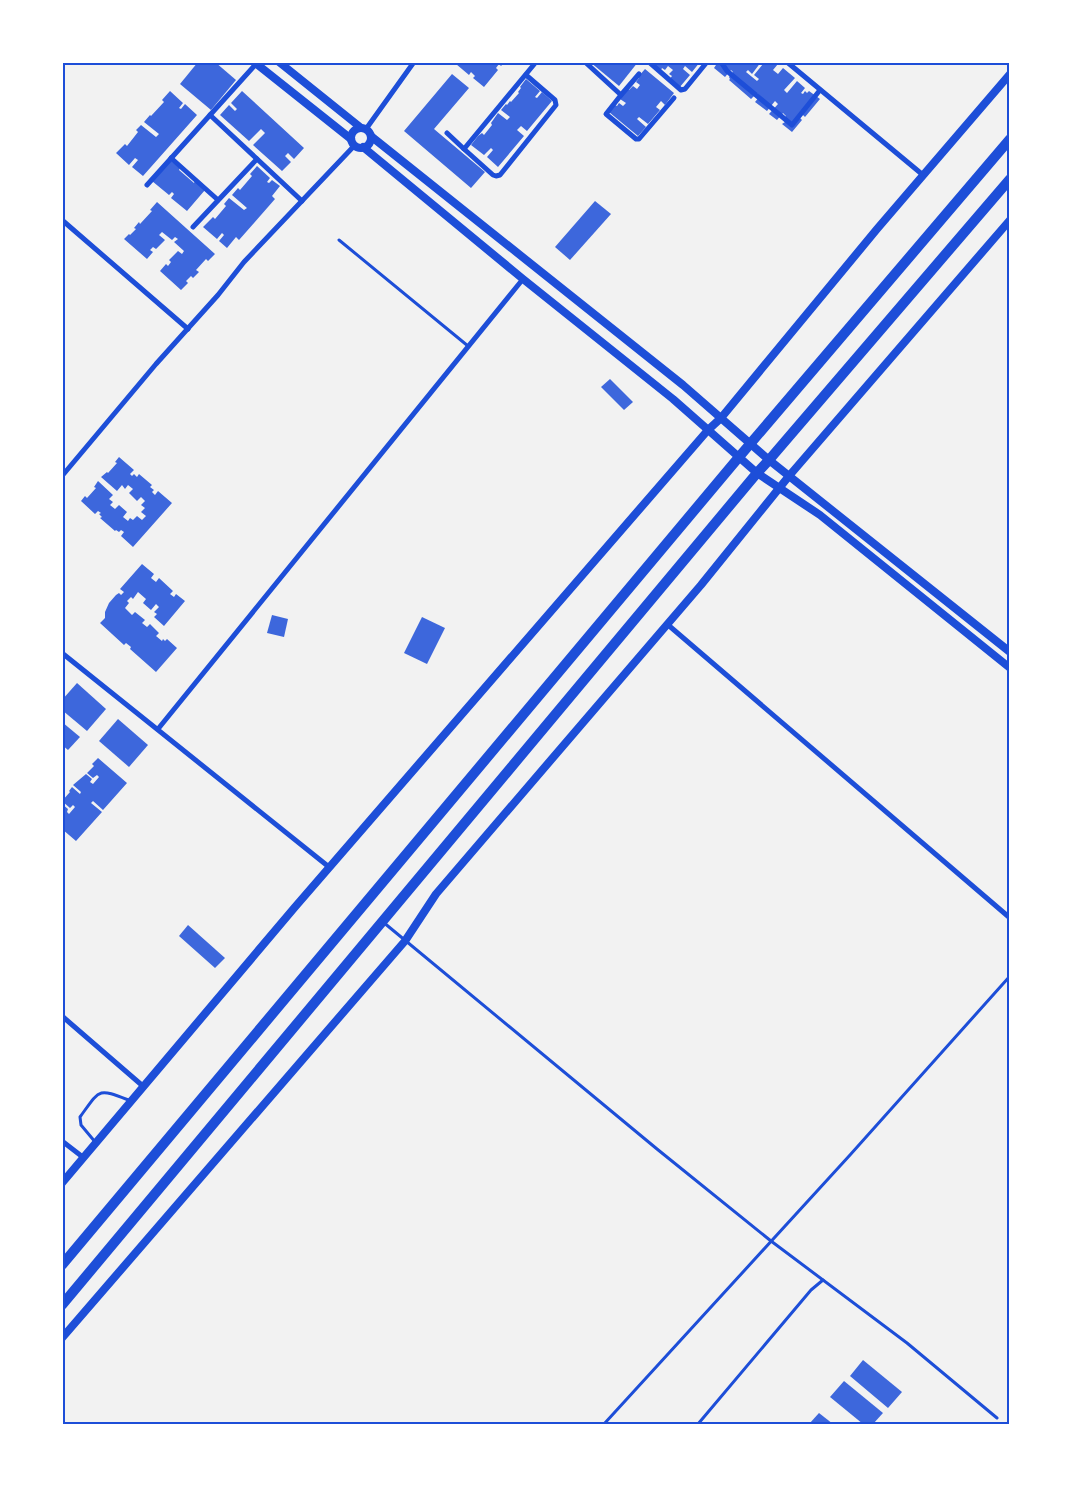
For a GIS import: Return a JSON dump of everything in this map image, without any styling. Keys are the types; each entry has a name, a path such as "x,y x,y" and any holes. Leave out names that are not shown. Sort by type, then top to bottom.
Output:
{"highway":[{"path":"62,1265 739,457 1010,139"},
{"path":"62,1305 756,473 1010,179"}],"street":[{"path":"279,62 683,385 769,460 1010,652"},
{"path":"356,144 352,133 363,128 414,62"},
{"path":"464,149 536,62"},
{"path":"585,62 621,95"},
{"path":"649,62 681,90 685,88 707,62"},
{"path":"721,62 727,71 792,125 820,90"},
{"path":"787,62 923,175"},
{"path":"147,185 255,63 673,399 756,473 820,515 1010,668"},
{"path":"639,74 606,114 637,139 674,98"},
{"path":"62,1183 330,867 708,430 721,418 923,175 1010,74"},
{"path":"447,133 493,175 500,175 556,107 555,100 526,75"},
{"path":"210,115 302,201"},
{"path":"62,476 156,364 218,296 244,262 356,144 370,143 372,137"},
{"path":"171,158 218,200"},
{"path":"193,227 256,159"},
{"path":"62,220 188,330"},
{"path":"62,1338 405,941 436,894 701,585 789,476 1010,220"},
{"path":"158,730 523,279"},
{"path":"667,624 1010,918"},
{"path":"62,653 330,867"},
{"path":"62,1016 144,1087"},
{"path":"62,1141 84,1158"}],"lane":[{"path":"339,240 468,347"},
{"path":"382,922 656,1150 771,1241 907,1343 997,1418"},
{"path":"604,1424 1010,976"},
{"path":"96,1144 81,1125 80,1117 96,1094 105,1091 132,1101"},
{"path":"698,1424 812,1290 823,1280"}],"building":[{"path":"198,62 215,62 236,80 211,110 180,84"},
{"path":"457,62 505,62 501,66 499,64 496,68 498,70 484,87 473,78 475,76 471,72 469,75 456,64"},
{"path":"590,62 638,62 619,86"},
{"path":"652,62 700,62 692,72 685,66 683,69 690,75 679,88 669,80 672,76 669,74 673,70 668,66 665,70 662,68 660,72"},
{"path":"718,62 761,62 752,74 748,70 746,72 757,81 759,79 754,75 763,64 776,62 778,64 773,70 778,74 783,68 795,78 784,90 787,93 797,81 805,88 801,93 809,91 820,99 805,117 801,113 798,116 802,120 792,132 782,124 785,122 783,120 786,116 783,113 777,120 769,114 778,104 775,101 767,111 755,102 760,96 757,93 751,99 729,80 733,72 731,70 725,77 714,68"},
{"path":"645,69 674,93 665,105 661,101 656,107 660,110 648,124 639,117 637,119 646,127 638,136 609,112 615,105 617,106 619,103 623,106 626,103 620,99 633,86 637,89 640,85 636,82 638,77"},
{"path":"452,74 469,88 434,129 485,172 471,188 404,131"},
{"path":"526,79 540,91 535,97 537,98 542,92 552,101 527,131 521,126 517,130 524,136 498,167 487,157 493,150 491,148 484,155 471,145 478,136 482,133 484,135 498,113 507,120 510,117 501,110 519,93 520,87"},
{"path":"170,91 183,103 179,108 181,109 185,104 197,115 143,176 132,167 138,160 135,158 129,165 116,153 125,144 127,146 141,125 156,137 159,134 144,122 164,102 162,100"},
{"path":"242,91 304,148 294,159 288,153 285,156 291,162 282,171 253,145 265,133 261,129 249,141 220,115 229,105 235,111 237,109 231,103"},
{"path":"170,160 194,183 195,181 205,190 187,211 171,198 174,194 172,192 169,195 152,181"},
{"path":"257,166 270,178 267,182 269,183 272,180 280,186 272,196 275,199 239,240 236,237 227,248 219,241 224,235 222,233 217,239 203,227 213,217 215,219 226,206 224,204 229,198 244,210 247,208 232,195 238,188 240,190 252,176 250,174"},
{"path":"595,201 611,214 570,260 555,247"},
{"path":"157,202 215,254 208,261 206,259 196,270 199,272 193,278 191,276 186,281 188,283 181,290 160,271 166,264 168,266 171,262 169,260 178,251 182,254 184,251 174,242 178,239 175,237 172,240 162,232 159,235 165,240 156,249 153,247 150,250 153,252 147,259 124,239 136,229 134,228 152,211 150,210"},
{"path":"610,379 633,402 624,410 601,387"},
{"path":"119,457 134,470 130,474 132,476 134,474 137,477 139,474 152,485 150,487 154,490 152,492 155,495 158,491 172,503 133,547 121,536 124,532 121,530 119,532 115,531 100,518 102,517 99,514 101,513 98,511 95,514 81,501 85,496 87,498 96,488 94,487 98,481 113,495 109,499 113,502 110,505 115,509 119,505 127,512 123,517 128,521 130,518 133,520 137,516 142,520 146,516 141,512 145,508 141,505 145,501 141,497 137,501 129,493 133,489 128,485 125,489 122,485 117,491 101,477 108,473 117,463 115,462"},
{"path":"142,564 154,574 151,578 156,582 159,578 173,591 170,594 174,597 176,594 185,601 164,626 154,617 157,614 154,612 159,607 156,604 151,610 143,603 146,599 138,592 133,599 131,597 127,601 129,603 125,608 132,615 135,612 145,620 142,623 147,627 150,624 159,633 156,636 162,641 167,639 177,648 156,672 130,649 131,647 126,643 124,645 100,623 105,618 105,612 109,603 116,595 119,593 121,595 124,592 120,589"},
{"path":"272,615 288,619 284,637 267,633"},
{"path":"422,617 445,628 427,664 404,653"},
{"path":"77,683 106,709 87,731 62,710 62,700"},
{"path":"118,719 148,745 129,767 99,741"},
{"path":"62,722 80,737 68,750 62,745"},
{"path":"98,758 127,783 103,810 93,801 91,803 102,812 76,841 62,829 62,804 68,809 67,812 69,814 75,807 73,805 70,808 62,801 72,787 80,794 81,792 73,785 86,774 92,779 90,782 93,784 99,777 97,775 93,778 87,773 94,766 92,764"},
{"path":"188,925 225,958 215,968 179,936"},
{"path":"863,1360 902,1392 888,1408 850,1376"},
{"path":"844,1381 883,1413 873,1424 863,1424 830,1397"},
{"path":"819,1413 833,1424 809,1424"}]}
